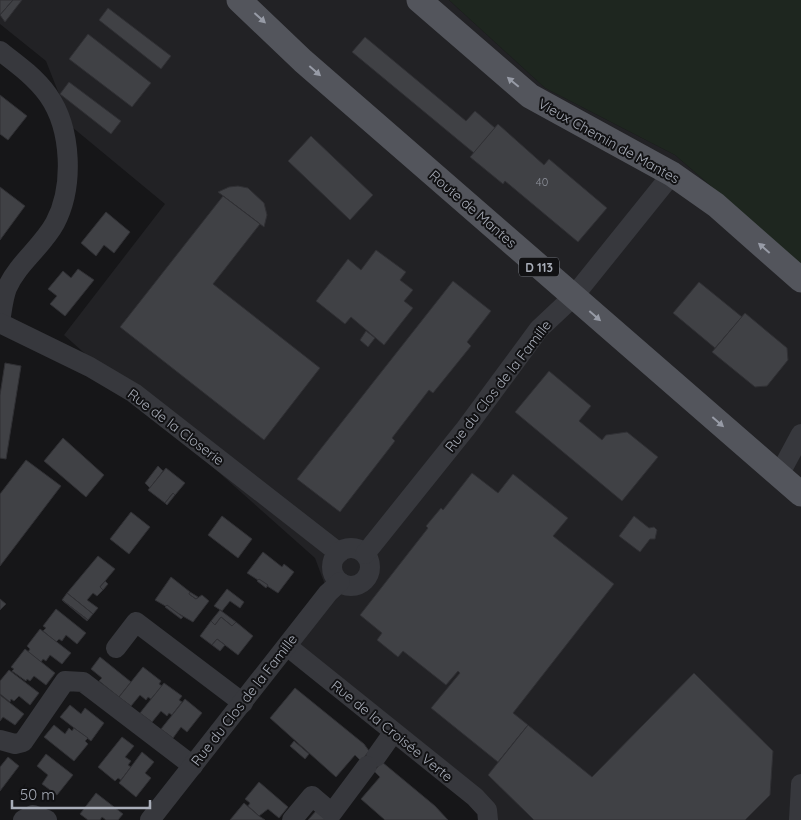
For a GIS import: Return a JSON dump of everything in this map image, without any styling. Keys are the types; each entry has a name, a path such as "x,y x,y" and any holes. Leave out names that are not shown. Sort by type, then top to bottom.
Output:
{"main road":[{"name":"Route de Mantes","path":"239,0 303,61 801,494"},
{"name":"Vieux Chemin de Mantes","path":"419,0 530,96 672,174 716,205 801,280"}],"street":[{"path":"0,51 27,72 49,96 65,134 69,166 62,202 54,224 18,270 6,289 0,322"},
{"name":"Rue du Clos de la Famille","path":"365,554 466,428 539,329 573,297 672,174"},
{"name":"Rue de la Closerie","path":"0,322 90,367 134,393 339,553"},
{"path":"779,475 801,434"},
{"path":"355,548 365,554 370,565 368,577 358,585 352,586 340,582 332,568 339,553 355,548"},
{"name":"Rue du Clos de la Famille","path":"150,820 328,593 340,582"},
{"path":"116,648 136,622 243,703"},
{"name":"Rue de la Croisée Verte","path":"287,646 475,797 487,810 488,820"},
{"path":"0,740 15,744 24,742 65,681 73,680 83,682 193,766"},
{"path":"292,820 312,796 336,816 393,733"},
{"path":"799,820 801,784"},
{"path":"23,820 33,815 47,820"}],"shaded area":[{"path":"0,0 449,0 545,88 675,155 801,264 801,820 494,820 287,646 328,593 315,558 64,335 165,204 72,127 46,61 0,24"},
{"path":"449,0 801,0 801,264 675,155 545,88"}],"building":[{"path":"0,0 13,0 0,15"},
{"path":"13,0 22,0 5,22 0,15"},
{"path":"108,8 171,56 161,69 99,20"},
{"path":"88,34 151,83 132,107 69,59"},
{"path":"365,37 466,121 475,111 495,128 474,153 352,52"},
{"path":"69,82 121,121 111,134 60,94"},
{"path":"0,95 27,116 8,140 0,134"},
{"path":"498,124 544,165 549,159 607,208 578,242 505,181 503,184 470,157"},
{"path":"311,136 373,195 350,220 288,161"},
{"path":"0,187 25,206 0,240"},
{"path":"229,187 248,188 264,203 267,215 264,227 218,192"},
{"path":"223,196 260,224 213,284 320,368 264,440 120,327"},
{"path":"106,212 130,232 114,253 104,245 96,256 81,243"},
{"path":"376,250 406,272 400,280 413,290 404,301 413,308 384,345 351,317 345,324 316,301 348,259 361,270"},
{"path":"78,269 94,280 65,316 50,304 57,296 48,289 63,271 71,278"},
{"path":"453,281 491,311 467,342 471,346 433,393 429,390 392,438 395,441 340,512 297,479"},
{"path":"699,282 742,317 715,348 673,313"},
{"path":"745,313 787,348 788,360 767,386 755,387 712,352"},
{"path":"366,331 375,338 368,347 360,340"},
{"path":"5,363 21,366 6,459 0,458 0,395"},
{"path":"549,371 591,406 579,421 602,440 606,435 627,432 658,457 622,501 515,412"},
{"path":"63,438 104,475 86,497 44,461"},
{"path":"26,460 61,486 0,566 0,494"},
{"path":"158,466 163,471 150,488 145,483"},
{"path":"166,468 185,483 165,503 148,490"},
{"path":"472,473 498,493 513,474 568,518 553,536 614,584 513,713 528,725 498,762 431,708 460,673 458,671 446,685 403,651 398,657 377,640 382,633 360,615 428,528 426,526 441,508 443,510"},
{"path":"173,493 175,495 167,505 165,503"},
{"path":"131,512 150,527 129,554 110,539"},
{"path":"222,516 252,539 238,558 208,535"},
{"path":"634,516 649,528 654,527 657,530 655,539 650,539 640,552 619,536"},
{"path":"263,552 282,567 284,564 294,572 278,593 247,573"},
{"path":"98,556 115,569 100,587 103,590 97,596 93,593 87,600 98,608 93,614 67,593"},
{"path":"171,577 196,599 202,595 209,601 193,622 155,600"},
{"path":"259,579 268,585 266,588 257,581"},
{"path":"105,581 108,584 103,590 100,587"},
{"path":"227,589 244,602 240,608 230,601 222,611 214,606"},
{"path":"190,592 198,597 196,599 189,594"},
{"path":"67,593 93,614 88,620 62,600"},
{"path":"0,599 6,604 0,610"},
{"path":"62,600 88,620 87,621"},
{"path":"167,605 183,617 181,619 165,607"},
{"path":"56,609 86,633 77,644 66,635 62,641 59,639 56,642 43,631 46,628 43,626"},
{"path":"220,610 236,622 232,626 221,617 215,625 211,621"},
{"path":"221,617 232,626 236,622 253,636 238,655 217,639 212,645 200,636 211,621 215,625"},
{"path":"40,629 71,653 62,664 50,655 46,661 43,659 41,662 28,652 30,649 27,646"},
{"path":"217,639 225,645 220,651 212,645"},
{"path":"25,649 55,673 46,685 34,676 30,681 27,679 26,681 12,671 14,669 11,667"},
{"path":"100,657 131,682 119,697 99,681 102,678 91,669"},
{"path":"143,667 161,681 159,684 162,686 151,699 148,697 146,700 140,695 131,706 119,697"},
{"path":"9,670 39,693 30,705 19,696 14,701 11,699 10,702 0,694 0,681"},
{"path":"694,673 773,751 770,795 745,820 534,820 488,775 528,725 592,777"},
{"path":"164,683 182,696 179,700 182,702 172,715 169,713 167,716 161,711 152,722 140,713"},
{"path":"295,688 364,744 369,751 361,761 355,755 336,777 270,718"},
{"path":"0,695 24,714 15,725 3,717 0,721"},
{"path":"185,699 202,713 187,732 181,727 173,738 161,729"},
{"path":"70,705 81,714 85,708 104,723 91,741 60,717"},
{"path":"54,725 65,734 69,728 72,731 74,728 88,738 85,741 88,744 74,761 44,737"},
{"path":"122,737 134,746 125,757 131,761 128,765 131,767 121,780 118,778 115,781 98,767"},
{"path":"294,741 309,754 305,759 290,746"},
{"path":"142,752 154,762 145,773 151,778 136,797 119,783"},
{"path":"46,754 73,775 57,795 42,784 48,775 37,766"},
{"path":"8,757 19,766 0,791 0,767"},
{"path":"382,762 435,806 448,820 385,820 361,799 380,777 374,771"},
{"path":"259,782 288,807 279,818 268,809 259,816 248,806 250,803 245,799"},
{"path":"96,793 123,814 118,820 106,820 102,817 100,820 88,820 80,814"},
{"path":"244,803 259,816 265,820 230,820"},
{"path":"316,811 327,820 308,820"}]}
